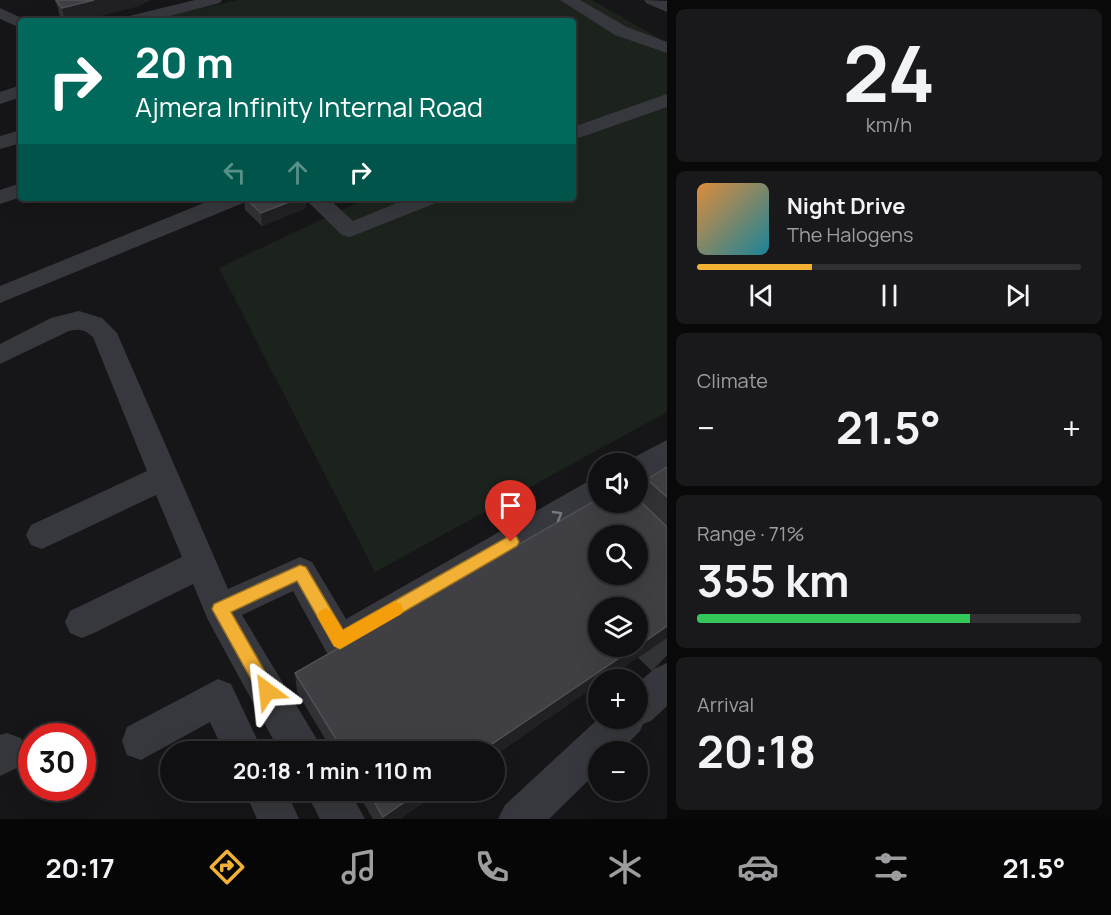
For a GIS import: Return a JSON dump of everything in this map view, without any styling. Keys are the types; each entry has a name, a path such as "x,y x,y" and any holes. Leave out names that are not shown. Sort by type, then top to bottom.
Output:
{"street":[{"path":"143,18 214,0"},
{"path":"568,0 621,31 667,48"},
{"path":"652,0 667,8"},
{"path":"0,13 18,22"},
{"path":"0,98 18,92"},
{"path":"576,133 667,100"},
{"path":"0,143 18,137"},
{"path":"0,197 18,191"},
{"path":"0,296 228,201"},
{"path":"318,201 350,230 421,201"},
{"path":"0,355 56,327 79,320 96,325 104,333 220,609 296,741"},
{"path":"648,463 667,452"},
{"path":"42,535 164,477"},
{"path":"220,609 300,572 340,641 588,497"},
{"path":"82,622 201,564"},
{"path":"648,699 667,681"},
{"path":"141,741 218,697 239,741"},
{"path":"519,819 615,729"},
{"path":"269,801 278,819"},
{"path":"332,801 344,819"}],"shaded area":[{"path":"238,0 592,0 667,43 667,412 592,453 588,453 588,455 375,572 219,268 361,201 576,201 576,18 176,18 172,15"}],"building":[{"path":"94,0 62,8 56,1"},
{"path":"248,201 291,201 261,213"},
{"path":"667,467 667,497 648,480"},
{"path":"588,505 588,513 648,513 648,509 667,527 667,626 648,639 648,597 588,597 588,657 621,657 603,669 588,669 588,679 496,741 337,741 295,673"},
{"path":"374,801 406,801 383,817"}],"tunnel":[{"path":"648,642 667,660"}],"slow traffic":[{"path":"326,616 340,641 395,609"}],"route":[{"path":"267,691 220,609 300,572 340,641 511,542"}]}
